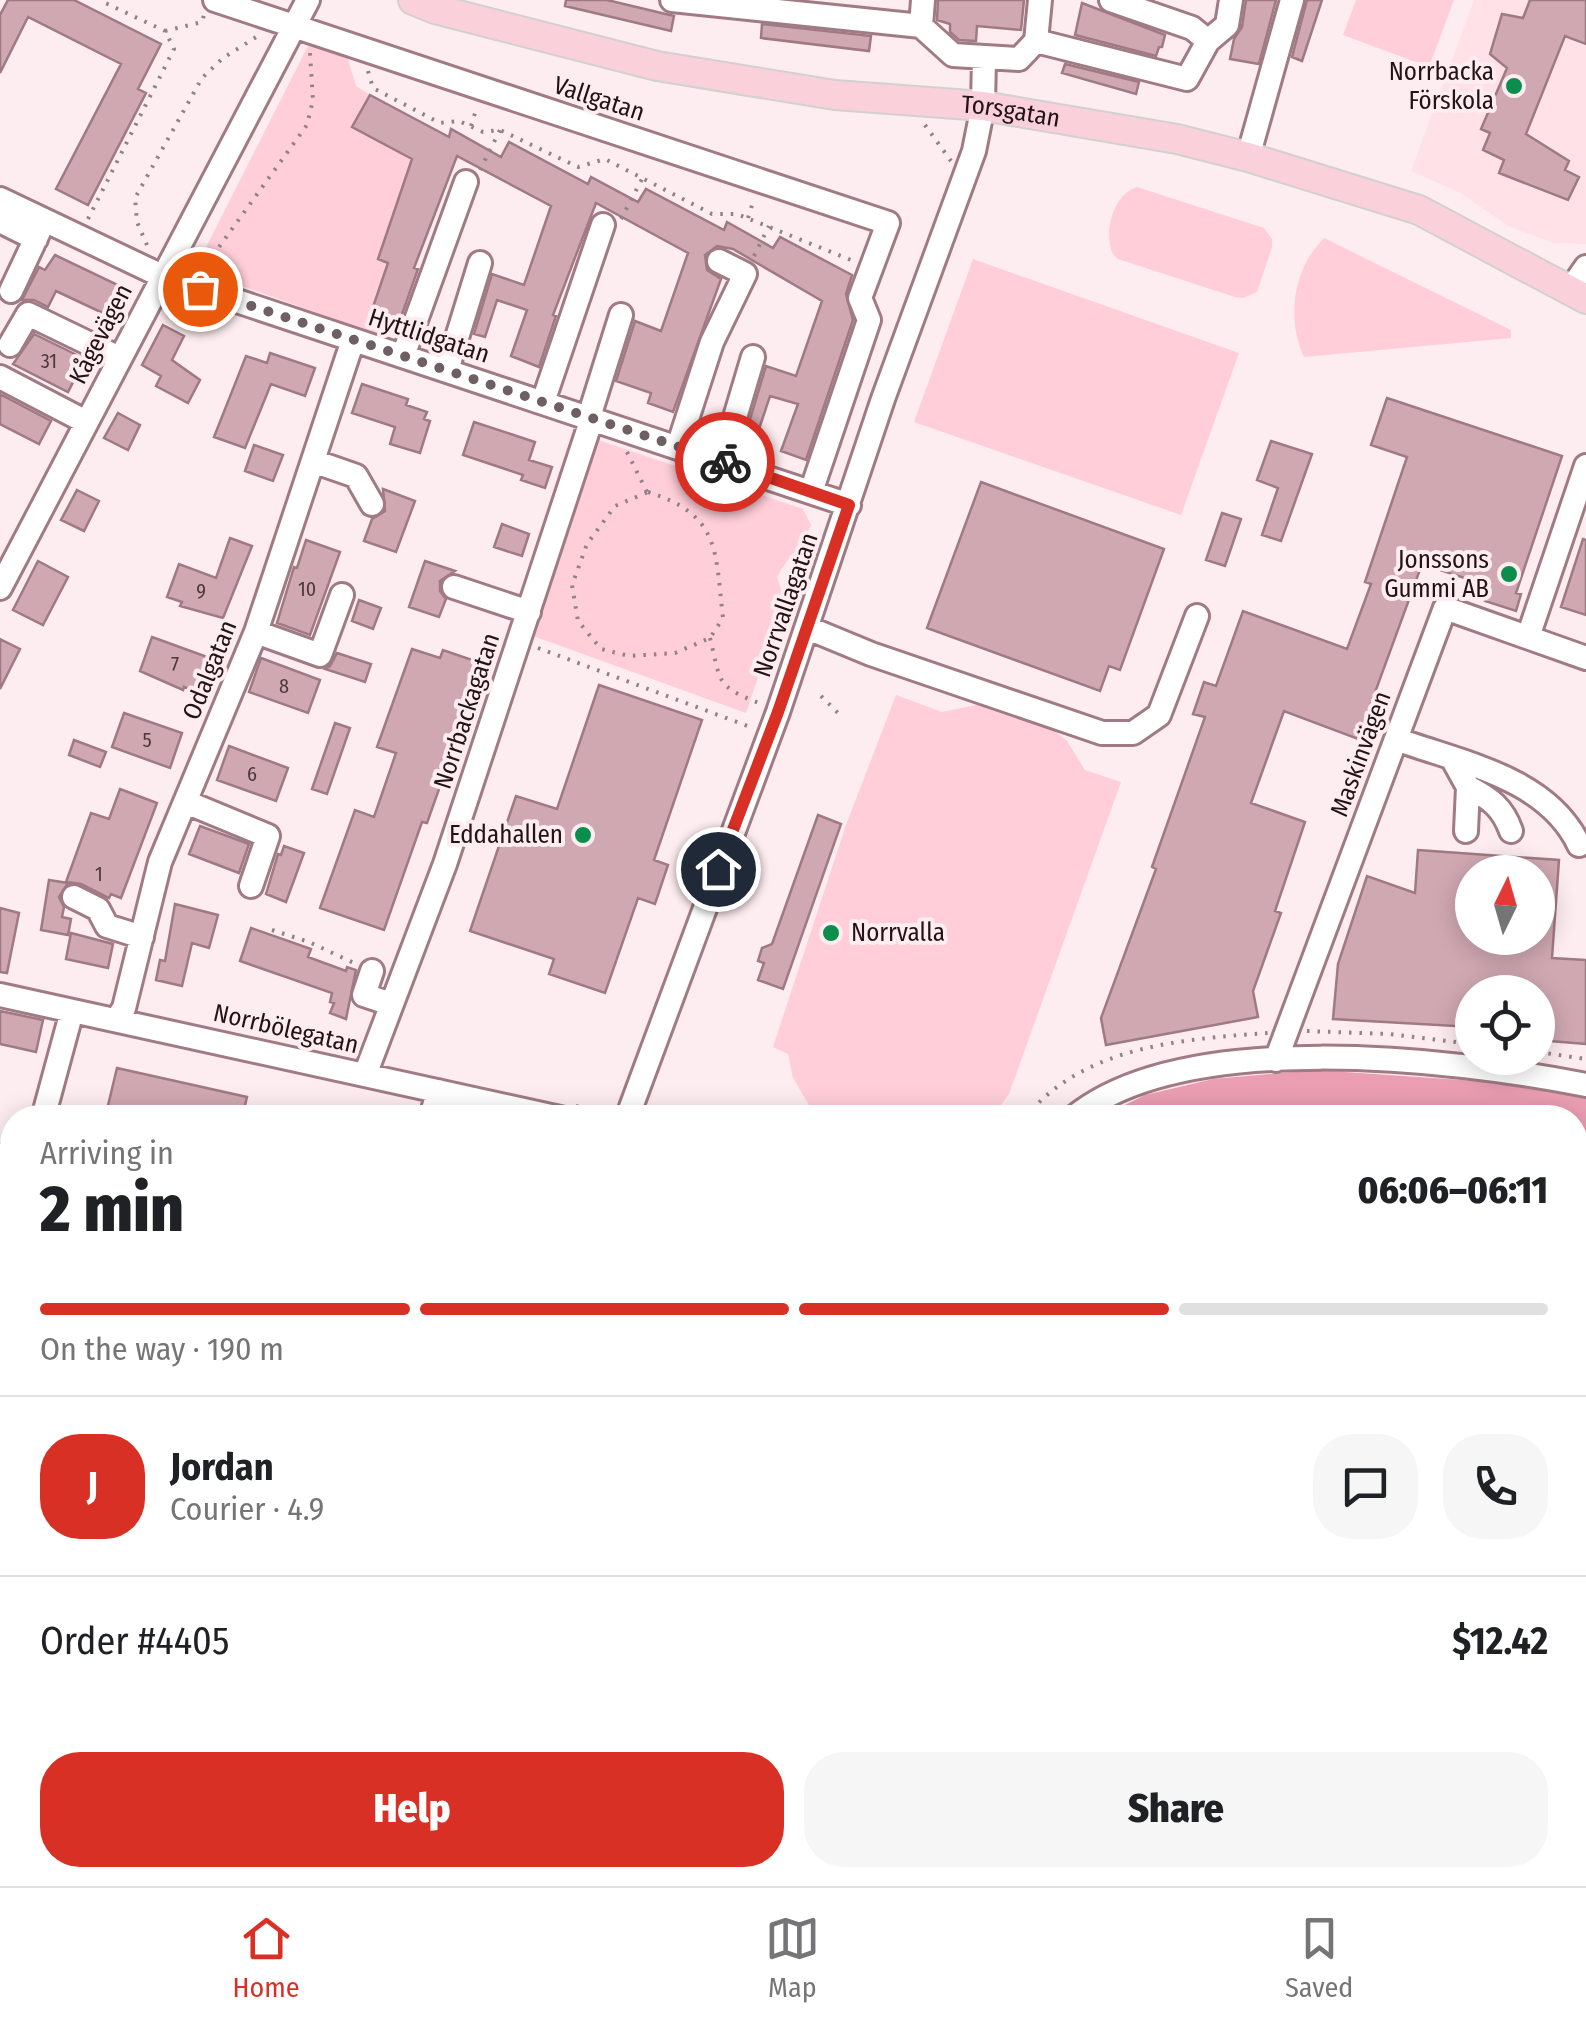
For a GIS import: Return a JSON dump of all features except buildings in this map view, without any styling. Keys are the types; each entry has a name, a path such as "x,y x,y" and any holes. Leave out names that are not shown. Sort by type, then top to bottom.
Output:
{"main road":[{"name":"Torsgatan","path":"413,0 657,66 835,95 984,106 1177,139 1248,156 1419,210 1578,295"}],"street":[{"name":"Kågevägen","path":"0,588 162,276 300,30 308,0"},
{"path":"672,0 921,26 953,55 1019,59 1036,41 1040,0"},
{"path":"921,26 923,0"},
{"path":"1111,0 1192,28 1208,41"},
{"path":"1036,41 1187,79 1208,41 1226,24 1230,0"},
{"path":"1248,156 1292,0"},
{"name":"Vallgatan","path":"210,6 267,18 888,224 870,268"},
{"name":"Norrvallagatan","path":"632,1105 808,628 883,399 974,151 984,106 984,57"},
{"path":"403,356 466,182"},
{"name":"Hyttlidgatan","path":"0,200 40,230 80,237 162,276 849,505"},
{"path":"0,221 40,230 11,291"},
{"path":"542,402 603,225"},
{"path":"678,447 712,342 746,274 719,261"},
{"path":"447,370 480,263"},
{"path":"1578,295 1586,267"},
{"path":"810,492 868,320 860,298 870,268"},
{"path":"10,345 28,314 119,358"},
{"name":"Norrbackagatan","path":"365,1075 446,864 519,641 598,420 621,315"},
{"name":"Odalgatan","path":"118,1020 160,862 256,632 353,340"},
{"path":"722,461 754,357"},
{"path":"0,377 86,422"},
{"path":"312,462 356,476 372,504"},
{"path":"1528,637 1586,466"},
{"path":"454,586 529,612"},
{"path":"256,632 320,655 342,595"},
{"name":"Maskinvägen","path":"1276,1060 1446,608 1586,658"},
{"path":"808,628 870,654 1102,733 1133,733 1159,715 1197,616"},
{"path":"1396,739 1527,787 1568,822 1579,844"},
{"path":"1453,760 1468,786 1506,814 1512,831"},
{"path":"1466,832 1468,786"},
{"path":"186,802 268,836 251,886"},
{"path":"74,897 98,908 107,926 142,937"},
{"path":"372,971 364,995 391,1004"},
{"name":"Norrbölegatan","path":"0,995 501,1105"},
{"path":"46,1105 72,1010"},
{"path":"1097,1105 1140,1082 1211,1066 1316,1056 1508,1069 1586,1085"},
{"path":"434,1105 438,1091"}],"path":[{"path":"80,237 174,48 165,31 99,0"},
{"path":"165,31 202,22 210,6"},
{"path":"162,276 136,222 135,198 202,78 223,58 260,36 267,18"},
{"path":"188,266 220,246 307,125 314,100 300,30"},
{"path":"374,54 368,79 372,88 440,124 459,120 483,132 500,130 578,167 604,160 712,214 737,214 870,268"},
{"path":"466,182 476,179 500,130"},
{"path":"603,225 618,225 642,179"},
{"path":"746,274 768,226"},
{"path":"598,420 648,492 699,518 714,546 723,618 710,638 676,653 629,656 601,649 578,622 572,585 586,544 614,506 648,492"},
{"path":"710,638 721,681 736,695 762,704"},
{"path":"519,641 754,728"},
{"path":"821,696 838,712"},
{"path":"272,930 372,971"},
{"path":"1555,1054 1586,1059"}],"shaded area":[{"path":"1356,0 1454,0 1429,67 1343,35"},
{"name":"Norrbacka Förskola","path":"1474,0 1586,0 1586,244 1554,243 1508,226 1461,193 1411,171"},
{"path":"309,44 348,59 356,86 370,95 352,127 412,159 378,259 388,263 372,309 391,316 384,337 195,269"},
{"path":"1137,187 1264,228 1272,239 1272,247 1257,292 1235,297 1118,259 1110,245 1112,215 1122,197"},
{"path":"1324,238 1511,330 1511,338 1304,357 1295,326 1296,294 1305,264"},
{"path":"973,259 1239,353 1181,515 914,422"},
{"path":"598,440 803,509 811,525 777,577 784,599 746,713 533,636"},
{"path":"896,695 942,712 981,704 1045,723 1067,741 1085,770 1121,782 1009,1094 1001,1105 809,1105 793,1078 788,1054 773,1047 846,825"},
{"path":"1316,1070 1506,1083 1586,1099 1586,1105 1125,1105 1145,1095 1213,1079"}],"way so far":[{"path":"200,289 725,462"}],"place":[{"name":"Norrbacka Förskola","path":"1514,86"},
{"name":"Jonssons Gummi AB","path":"1509,574"},
{"name":"Eddahallen","path":"583,835"},
{"name":"Norrvalla","path":"831,933"}],"route":[{"path":"718,869 778,712 849,505 725,462"}]}
